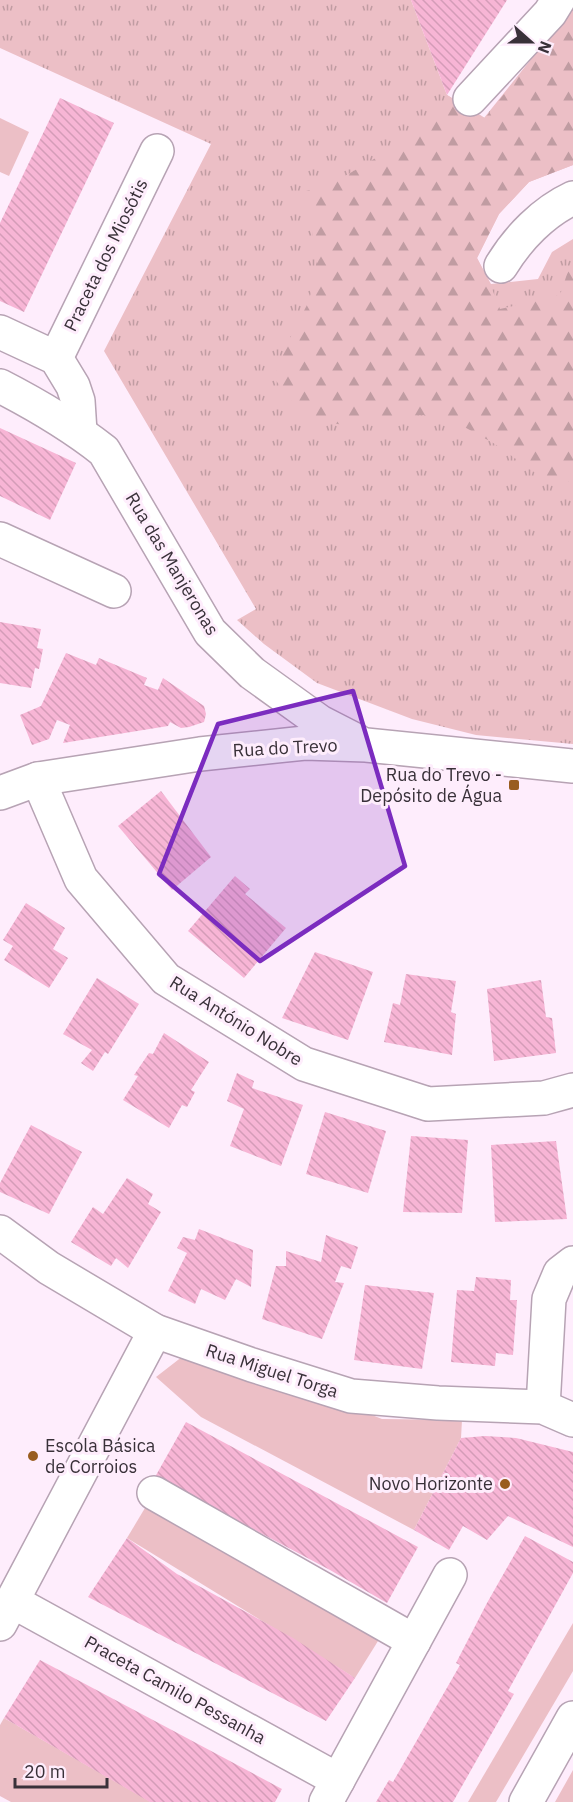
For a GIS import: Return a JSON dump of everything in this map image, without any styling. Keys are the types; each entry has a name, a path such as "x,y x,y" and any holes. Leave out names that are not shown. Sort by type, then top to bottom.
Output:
{"street":[{"path":"470,99 550,13 558,0"},
{"name":"Praceta dos Miosótis","path":"56,358 157,151"},
{"path":"501,266 512,248 535,223 573,198"},
{"path":"0,332 56,358 73,386 78,401 80,432"},
{"name":"Rua das Manjeronas","path":"0,386 40,406 104,451 210,632 252,673 320,722 366,746"},
{"path":"0,539 114,591"},
{"name":"Rua do Trevo","path":"0,793 38,779 200,754 305,743 366,746 573,766"},
{"name":"Rua António Nobre","path":"38,779 81,879 166,979 304,1064 428,1104 544,1098 573,1089"},
{"name":"Rua Miguel Torga","path":"0,1232 49,1268 155,1331 252,1365 351,1396 438,1403 543,1407 573,1420"},
{"path":"543,1407 549,1299 560,1273 573,1263"},
{"path":"6,1612 155,1331"},
{"path":"154,1493 414,1641"},
{"name":"Praceta Camilo Pessanha","path":"6,1612 332,1791 450,1575"},
{"path":"526,1802 573,1718"}],"highlighted area":[{"path":"353,691 405,866 260,961 159,874 218,724"}],"green space":[{"path":"0,0 411,0 447,95 484,118 573,7 573,165 529,182 499,214 477,258 491,284 538,279 552,252 573,239 573,744 476,735 412,719 317,683 264,644 237,620 256,609 104,351 211,144 0,48"},
{"path":"573,7 573,165 529,182 499,214 477,258 500,309 560,295 570,265 573,263 573,482 545,480 495,444 441,414 394,417 344,425 305,419 274,378 287,344 309,301 317,264 306,191 335,182 428,127 447,95 485,118"},
{"path":"0,118 29,132 9,176 0,172"},
{"path":"196,1346 382,1419 462,1420 461,1438 414,1530 201,1417 156,1377"},
{"path":"154,1493 383,1633 355,1678 127,1538"},
{"path":"573,1623 573,1671 496,1802 468,1802"},
{"path":"4,1718 151,1802 11,1802 0,1796 0,1725"},
{"path":"573,1770 573,1802 555,1802"}],"building":[{"path":"411,0 507,0 447,95"},
{"path":"60,98 114,123 24,312 0,301 0,223"},
{"path":"0,428 76,463 50,520 0,496"},
{"path":"0,622 41,629 37,648 43,649 39,669 35,668 31,688 0,683"},
{"path":"66,653 96,665 99,658 147,678 144,685 158,690 163,678 204,706 206,714 204,722 181,728 170,722 168,726 63,743 70,725 57,720 49,739 32,745 20,715 41,706"},
{"path":"161,791 211,857 172,890 118,826"},
{"path":"235,876 250,889 245,894 286,928 244,978 188,931"},
{"path":"26,903 65,928 53,949 68,958 49,988 4,960 13,946 3,940"},
{"path":"315,952 373,972 348,1040 282,1018"},
{"path":"406,974 456,981 451,1012 456,1014 452,1055 384,1042 393,1003 400,1005"},
{"path":"97,978 139,1004 108,1054 105,1052 93,1071 81,1063 92,1050 63,1034"},
{"path":"541,980 546,1017 552,1018 556,1053 494,1061 487,989"},
{"path":"164,1033 209,1062 191,1090 195,1092 187,1107 182,1105 169,1128 123,1100 138,1076 134,1075 149,1053 153,1054"},
{"path":"237,1073 254,1081 252,1088 303,1105 281,1166 230,1146 244,1109 227,1101"},
{"path":"325,1112 386,1131 368,1193 306,1174"},
{"path":"31,1125 82,1152 49,1214 0,1192 0,1183"},
{"path":"411,1136 468,1140 462,1213 403,1212"},
{"path":"556,1141 567,1219 495,1222 491,1145"},
{"path":"127,1178 153,1194 148,1204 161,1212 128,1268 116,1258 111,1266 71,1242 93,1207 103,1214"},
{"path":"199,1229 253,1250 251,1287 236,1279 225,1300 201,1289 195,1304 168,1291 187,1253 177,1248 183,1237 195,1240"},
{"path":"326,1235 358,1247 351,1269 341,1266 335,1282 344,1283 322,1339 262,1319 276,1266 286,1266 286,1251 321,1262"},
{"path":"476,1277 511,1280 510,1300 517,1300 513,1355 496,1353 495,1366 451,1362 457,1290 474,1291"},
{"path":"365,1285 434,1293 422,1369 354,1360"},
{"path":"186,1422 418,1547 387,1603 155,1477"},
{"name":"Novo Horizonte","path":"485,1436 516,1438 573,1452 573,1547 508,1516 487,1540 463,1526 449,1550 414,1530 461,1438"},
{"path":"525,1536 573,1562 573,1573 508,1691 514,1694 453,1802 376,1802 389,1780 393,1782 460,1665 456,1663"},
{"path":"127,1538 177,1574 293,1638 355,1678 326,1721 88,1597"},
{"path":"40,1660 282,1789 275,1802 150,1802 4,1718"}],"place":[{"name":"Rua do Trevo - Depósito de Água","path":"514,785"},
{"name":"Escola Básica de Corroios","path":"33,1456"},
{"name":"Novo Horizonte","path":"505,1484"}]}
